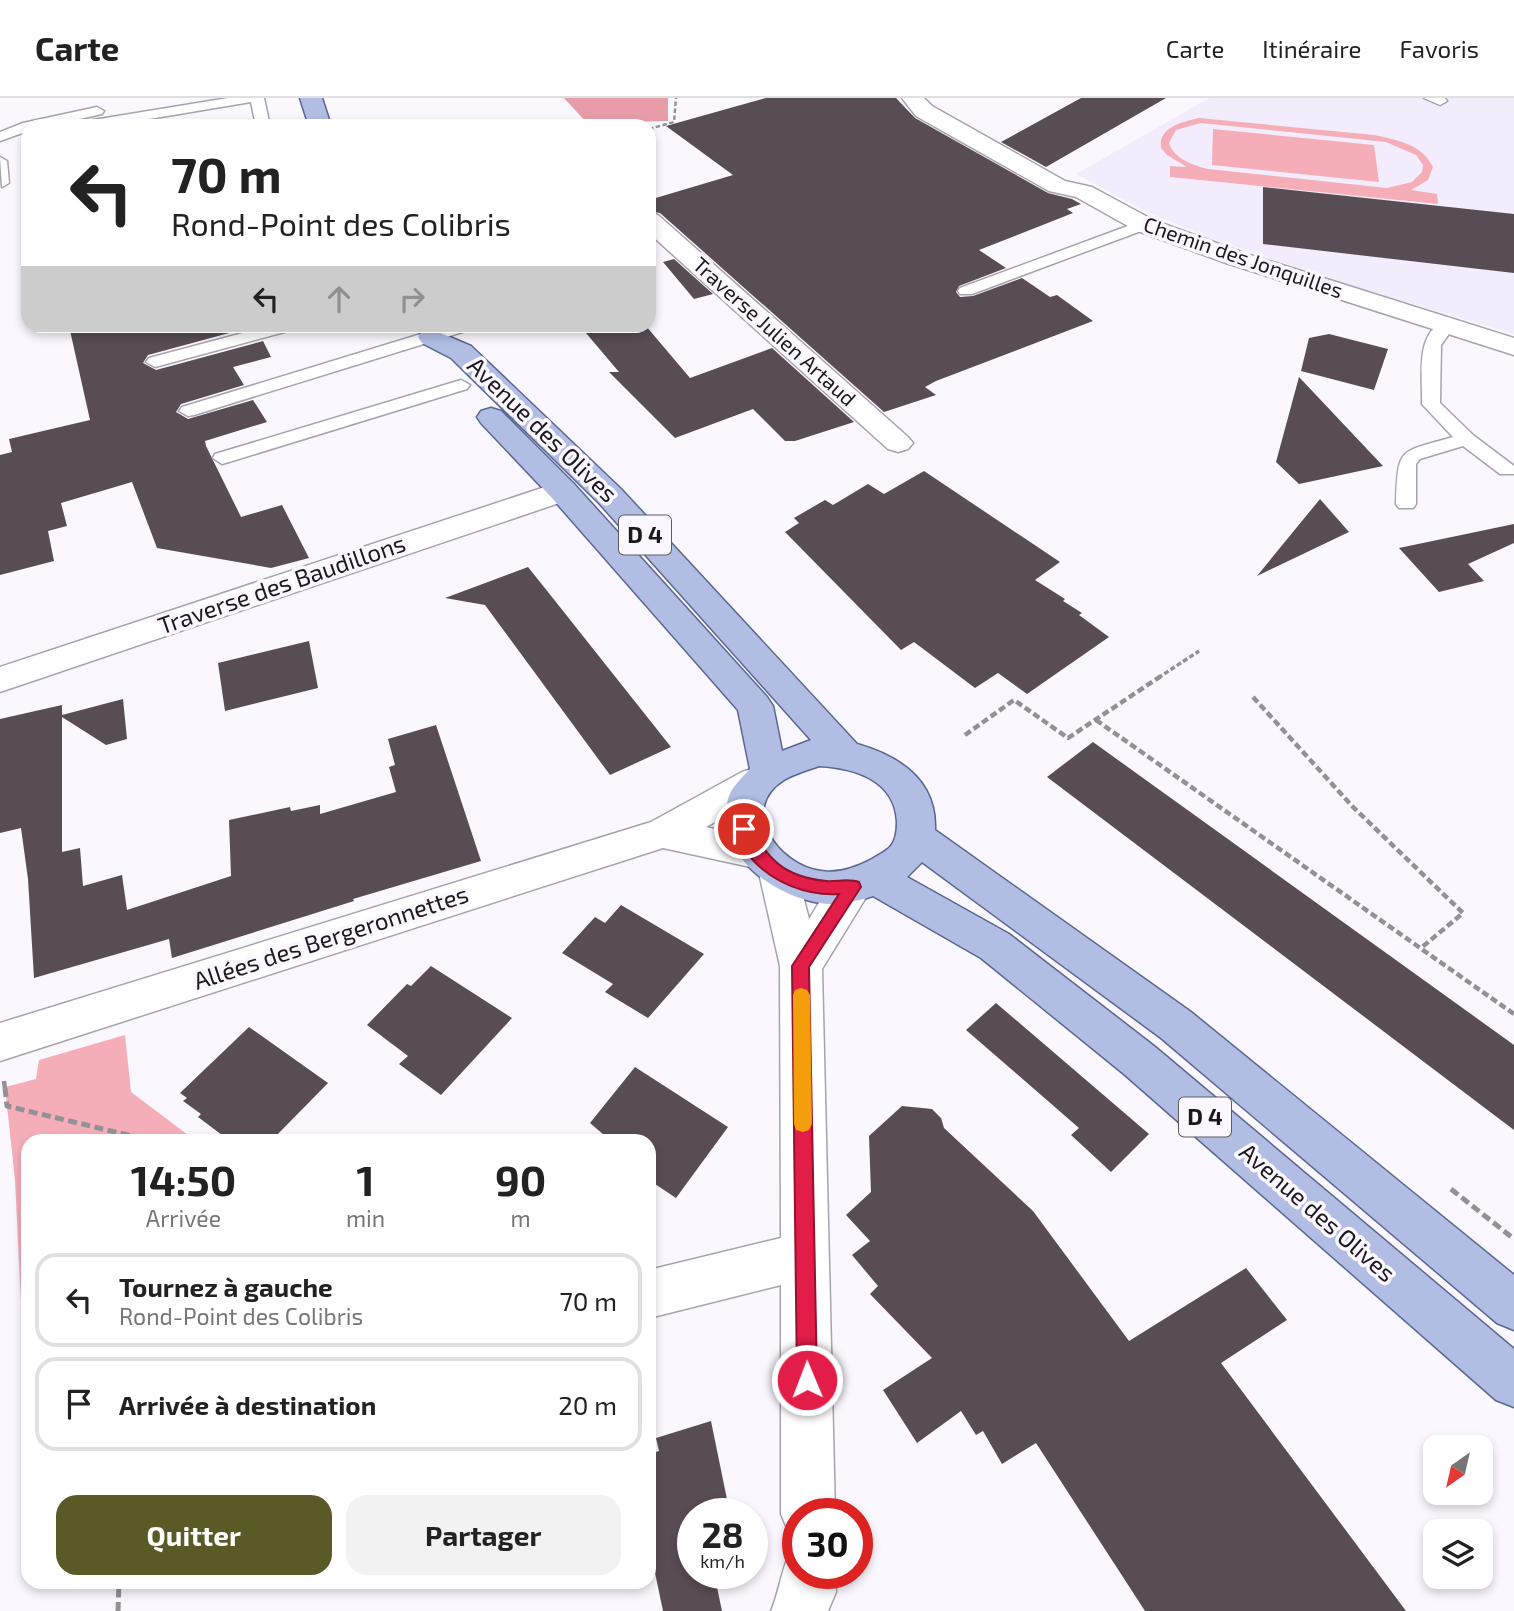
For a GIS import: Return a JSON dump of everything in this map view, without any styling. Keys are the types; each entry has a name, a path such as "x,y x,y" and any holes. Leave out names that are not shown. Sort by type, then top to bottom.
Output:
{"main road":[{"path":"311,98 318,119"},
{"name":"Avenue des Olives","path":"428,333 437,358 457,381 563,491 755,706 761,776"},
{"name":"Avenue des Olives","path":"430,333 461,352 610,496 843,752"},
{"path":"816,752 843,752 876,763 902,782 916,809 916,838 904,859 865,883 827,888 801,883 767,863 744,829 744,805 761,776 790,758 816,752"},
{"name":"D 4","path":"916,838 1089,960 1175,1025 1514,1306"},
{"name":"Avenue des Olives","path":"865,883 1006,955 1139,1060 1514,1382"}],"street":[{"name":"Chemin des Jonquilles","path":"913,98 924,111 1057,186 1084,192 1144,225 1235,258 1514,347"},
{"name":"Traverse Julien Artaud","path":"656,226 898,443"},
{"name":"Traverse des Baudillons","path":"0,680 563,491"},
{"name":"Allées des Bergeronnettes","path":"2,1059 663,833 761,776"},
{"name":"Allées des Bergeronnettes","path":"663,833 767,863"},
{"path":"767,863 801,966 808,1498"},
{"path":"801,966 865,883"},
{"path":"656,1292 805,1256"}],"lane":[{"path":"62,119 163,98"},
{"path":"124,119 255,98 261,119"},
{"path":"0,137 21,129"},
{"path":"0,161 2,183"},
{"path":"966,291 1144,225"},
{"path":"1446,327 1432,344 1431,404 1466,439 1507,470"},
{"path":"156,362 261,333"},
{"path":"188,411 421,333"},
{"path":"223,451 457,381"},
{"path":"1406,504 1407,464 1413,455 1466,439"}],"path":[{"path":"656,127 674,122 676,98"},
{"path":"965,736 1014,700 1068,738 1199,651"},
{"path":"1253,697 1353,807 1463,913 1421,948"},
{"path":"1096,720 1514,1014"},
{"path":"2,1059 7,1106 124,1134"},
{"path":"118,1611 119,1589"}],"shaded area":[{"path":"564,98 668,98 668,121 583,119"},
{"path":"1209,98 1514,98 1514,334 1346,284 1212,239 1139,208 1076,174"},
{"path":"1199,118 1374,135 1400,141 1416,148 1433,167 1428,180 1411,190 1437,194 1438,204 1170,177 1170,166 1187,167 1167,155 1161,148 1163,135 1172,127","holes":["1201,123 1386,142 1416,155 1423,165 1422,172 1412,182 1387,188 1208,169 1180,157 1171,149 1169,143 1176,130"]},
{"path":"1213,129 1374,145 1379,182 1212,165"},
{"path":"125,1035 131,1092 187,1134 21,1134 21,1302 15,1180 5,1087 36,1079 39,1060"}],"building":[{"path":"766,98 896,98 915,118 1048,193 1081,204 1067,209 1073,213 979,250 1006,268 959,286 956,292 960,297 973,296 1022,278 1050,297 1057,295 1093,321 936,381 925,387 936,395 884,412 656,212 656,198 733,175 666,126"},
{"path":"1081,98 1166,98 1046,167 1001,142"},
{"path":"1263,187 1514,214 1514,273 1263,244"},
{"path":"674,259 713,294 694,299 663,262"},
{"path":"71,333 229,333 148,355 143,363 156,370 263,341 271,357 233,367 244,385 181,404 176,412 188,419 253,400 267,422 205,441 206,446 241,517 282,505 309,558 271,568 157,548 132,482 61,503 67,526 48,531 54,561 0,575 0,455 12,452 9,439 90,420"},
{"path":"586,333 652,333 690,378 772,348 854,422 795,441 785,441 753,409 675,438 609,372 619,372"},
{"path":"1329,334 1388,349 1374,390 1301,371 1309,338"},
{"path":"1299,377 1383,466 1299,484 1276,462"},
{"path":"924,471 1060,562 1035,580 1065,599 1063,601 1082,613 1079,615 1109,637 1027,694 998,673 975,688 914,642 901,650 785,532 799,523 794,518 825,500 833,505 868,484 884,494"},
{"path":"1320,499 1349,532 1257,576"},
{"path":"1514,524 1514,543 1468,564 1484,581 1439,592 1399,548"},
{"path":"528,567 671,747 610,775 485,605 445,598"},
{"path":"309,641 318,688 225,711 218,663"},
{"path":"123,699 127,739 106,745 62,717 62,852 80,848 83,886 122,875 127,910 231,876 229,820 290,807 291,811 320,805 320,814 396,792 389,767 395,765 388,739 436,725 481,861 172,958 169,939 34,978 28,879 21,828 0,833 0,719 62,705 62,715"},
{"path":"1093,742 1514,1045 1514,1130 1047,777"},
{"path":"621,905 704,954 648,1018 605,992 613,984 562,953 595,917 605,923"},
{"path":"431,966 512,1018 441,1095 399,1064 408,1056 367,1025 407,984 411,986"},
{"path":"996,1003 1149,1134 1111,1172 1071,1135 1079,1128 966,1030"},
{"path":"249,1027 328,1083 278,1134 221,1134 198,1117 201,1114 183,1101 187,1098 180,1093"},
{"path":"635,1067 728,1127 676,1198 656,1185 656,1134 603,1134 590,1123"},
{"path":"902,1106 932,1109 941,1118 944,1128 1033,1211 1129,1341 1246,1268 1287,1320 1221,1363 1406,1611 1145,1611 1036,1443 1002,1464 983,1431 976,1435 961,1411 917,1443 883,1390 932,1358 870,1294 878,1286 852,1255 870,1241 846,1215 871,1192 869,1136"},
{"path":"711,1421 727,1498 677,1498 677,1589 717,1589 722,1611 663,1611 656,1578 656,1452 659,1451 656,1438"}],"slow traffic":[{"path":"801,995 803,1124"}],"route":[{"path":"744,829 755,853 778,873 801,883 827,888 853,887 801,966 807,1380"}]}
